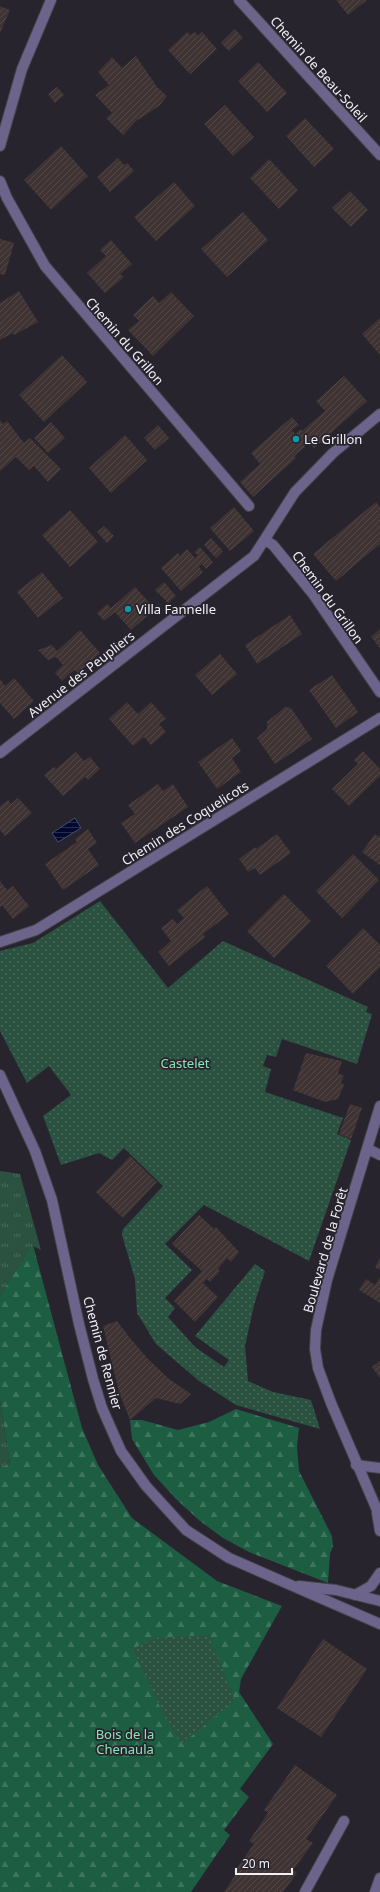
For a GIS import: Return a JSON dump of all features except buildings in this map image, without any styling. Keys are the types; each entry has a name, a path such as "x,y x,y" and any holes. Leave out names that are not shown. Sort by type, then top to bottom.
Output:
{"street":[{"path":"0,146 22,69 51,0"},
{"name":"Chemin de Beau-Soleil","path":"239,0 268,30 380,155"},
{"name":"Chemin du Grillon","path":"0,181 7,198 45,266 248,506"},
{"name":"Avenue des Peupliers","path":"0,753 254,556 295,492 333,453 380,414"},
{"name":"Chemin du Grillon","path":"265,540 273,545 313,594 380,692"},
{"name":"Chemin des Coquelicots","path":"0,942 36,930 380,718"},
{"name":"Chemin de Rennier","path":"0,1075 36,1151 52,1200 64,1247 79,1324 93,1379 102,1408 121,1451 146,1486 186,1530 229,1558 380,1624"},
{"name":"Boulevard de la Forêt","path":"380,1106 327,1280 316,1330 315,1349 318,1368 356,1465 379,1515 380,1531"},
{"path":"368,1149 380,1155"},
{"path":"356,1465 379,1470"},
{"path":"355,1595 371,1586 380,1573"},
{"name":"Chemin de Rennier","path":"291,1585 336,1590 380,1601"},
{"path":"305,1892 344,1821"},
{"path":"375,1892 380,1878"}],"green space":[{"name":"Castelet","path":"100,901 168,988 223,941 368,1007 366,1012 372,1014 357,1064 282,1039 276,1057 267,1055 263,1066 271,1069 265,1092 343,1118 337,1134 351,1140 309,1261 204,1205 165,1244 192,1270 165,1298 175,1308 168,1317 195,1347 224,1367 229,1360 195,1336 255,1264 265,1271 254,1305 245,1346 248,1381 273,1392 311,1400 320,1429 236,1405 199,1381 156,1344 137,1313 135,1279 122,1235 123,1229 163,1186 124,1148 112,1160 99,1153 61,1165 43,1116 71,1095 49,1066 27,1083 0,1031 0,951 33,943"},
{"path":"0,1171 20,1174 41,1250 33,1246 0,1295"},
{"name":"Bois de la Chenaula","path":"33,1245 82,1428 98,1465 132,1518 217,1581 282,1606 241,1679 239,1692 273,1744 240,1789 249,1797 224,1830 230,1835 191,1892 0,1892 0,1467 10,1464 0,1400 0,1295"},
{"path":"0,1400 10,1464 0,1467"},
{"path":"236,1409 299,1428 297,1447 299,1471 332,1536 333,1546 330,1554 328,1583 249,1552 223,1538 200,1521 176,1499 154,1475 132,1439 130,1420 142,1420 178,1430 209,1422"},
{"path":"209,1635 235,1700 182,1744 164,1716 133,1649 154,1638"}],"water":[{"path":"75,818 81,828 58,842 52,833"}],"place":[{"name":"Le Grillon","path":"296,439"},
{"name":"Villa Fannelle","path":"128,609"}]}
